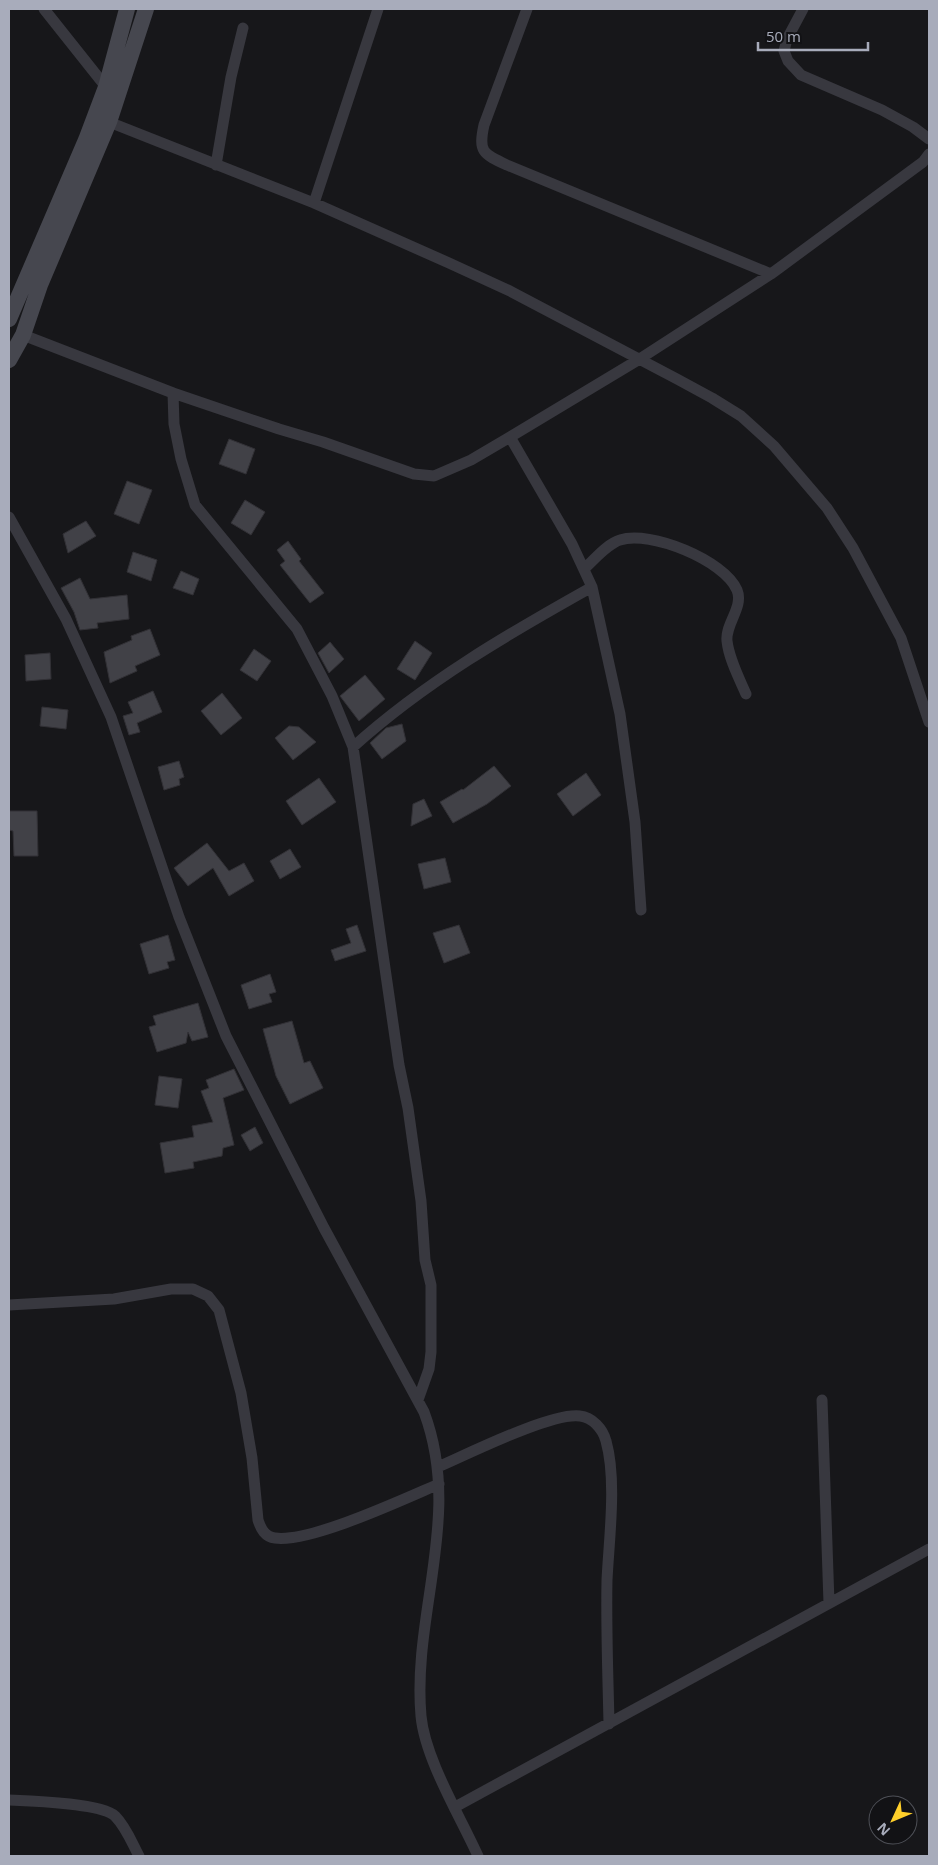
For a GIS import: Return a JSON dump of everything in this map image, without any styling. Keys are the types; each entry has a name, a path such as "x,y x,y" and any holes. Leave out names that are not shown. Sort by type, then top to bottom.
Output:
{"main road":[{"path":"9,319 86,140 106,87 127,9"},
{"path":"9,360 22,335 40,285 109,122 146,9"}],"street":[{"path":"44,9 106,87"},
{"path":"314,203 378,9"},
{"path":"527,9 484,125 480,140 486,155 770,274"},
{"path":"803,9 787,39 784,51 794,69 823,85 882,110 913,127 929,139"},
{"path":"216,165 231,77 243,28"},
{"path":"109,122 314,203 510,291 712,398 746,421 774,446 827,508 853,548 901,638 929,722"},
{"path":"22,335 173,393 426,476 434,476 471,460 638,360 770,274 923,162 929,154"},
{"path":"173,393 174,424 181,459 195,505 297,629 332,696 353,747 399,1065 408,1108 419,1182 425,1260 432,1285 432,1352 429,1369 418,1400"},
{"path":"510,437 585,568 592,587 620,714 635,822 641,910"},
{"path":"9,518 66,619 111,716 179,917 226,1036 324,1228 418,1400 431,1431 438,1467 439,1517 423,1658 420,1700 422,1719 432,1754 478,1856"},
{"path":"585,568 608,546 620,540 636,537 654,539 675,546 724,573 737,590 739,598 727,640 731,656 746,694"},
{"path":"353,747 404,703 505,636 592,587"},
{"path":"9,1305 114,1299 171,1289 193,1289 208,1296 219,1310 241,1393 252,1458 258,1520 260,1528 270,1537 277,1539 320,1531 439,1484"},
{"path":"822,1400 829,1603"},
{"path":"438,1467 544,1422 578,1416 588,1418 600,1430 605,1439 610,1475 606,1615 609,1724"},
{"path":"455,1807 929,1549"},
{"path":"9,1800 91,1807 108,1811 120,1822 139,1856"}],"building":[{"path":"229,439 255,449 246,474 219,464"},
{"path":"127,481 152,490 139,524 114,514"},
{"path":"245,500 265,512 251,535 231,523"},
{"path":"86,521 96,536 68,553 63,534"},
{"path":"288,541 301,559 299,561 324,593 310,603 280,565 285,561 277,550"},
{"path":"133,552 157,560 151,581 127,572"},
{"path":"181,571 199,579 193,595 173,588"},
{"path":"80,578 90,599 127,595 129,619 97,623 98,628 80,630 74,612 61,588"},
{"path":"150,629 160,655 135,666 137,671 110,683 104,652 132,640 131,636"},
{"path":"415,641 432,653 415,680 397,669"},
{"path":"330,642 344,659 329,673 318,653"},
{"path":"254,649 271,661 257,681 240,670"},
{"path":"50,653 51,679 26,681 25,655"},
{"path":"365,675 385,699 359,721 340,696"},
{"path":"153,691 162,712 137,723 140,732 129,735 123,716 133,713 128,702"},
{"path":"222,693 242,718 221,735 201,711"},
{"path":"42,707 68,710 66,729 40,726"},
{"path":"402,724 406,741 382,759 370,743 386,728"},
{"path":"289,726 299,727 316,742 293,760 275,738"},
{"path":"179,761 184,777 179,779 180,785 164,790 158,767"},
{"path":"494,766 511,786 487,804 453,823 440,802 463,790"},
{"path":"586,773 601,795 573,816 557,794"},
{"path":"319,778 336,802 302,825 286,801"},
{"path":"424,799 432,816 411,826 413,804"},
{"path":"9,811 37,811 38,856 14,856 13,831 9,830"},
{"path":"207,843 229,871 244,863 254,881 229,896 213,868 188,886 174,868"},
{"path":"290,849 301,867 280,879 270,861"},
{"path":"445,858 451,882 424,889 418,864"},
{"path":"357,925 366,951 335,961 331,950 351,943 346,929"},
{"path":"459,925 470,953 444,963 433,933"},
{"path":"168,935 175,960 167,962 169,968 149,974 140,944"},
{"path":"270,974 276,992 269,994 272,1002 249,1009 241,985"},
{"path":"198,1003 208,1037 192,1041 188,1032 186,1043 157,1052 149,1027 156,1025 153,1016"},
{"path":"292,1021 304,1063 310,1061 323,1088 290,1104 276,1076 263,1029"},
{"path":"234,1069 244,1090 223,1098 234,1145 223,1148 222,1156 193,1162 194,1168 165,1173 160,1143 194,1137 192,1126 213,1122 201,1091 209,1088 206,1080"},
{"path":"159,1076 182,1079 178,1108 155,1105"},
{"path":"255,1127 263,1143 250,1151 241,1135"}]}
